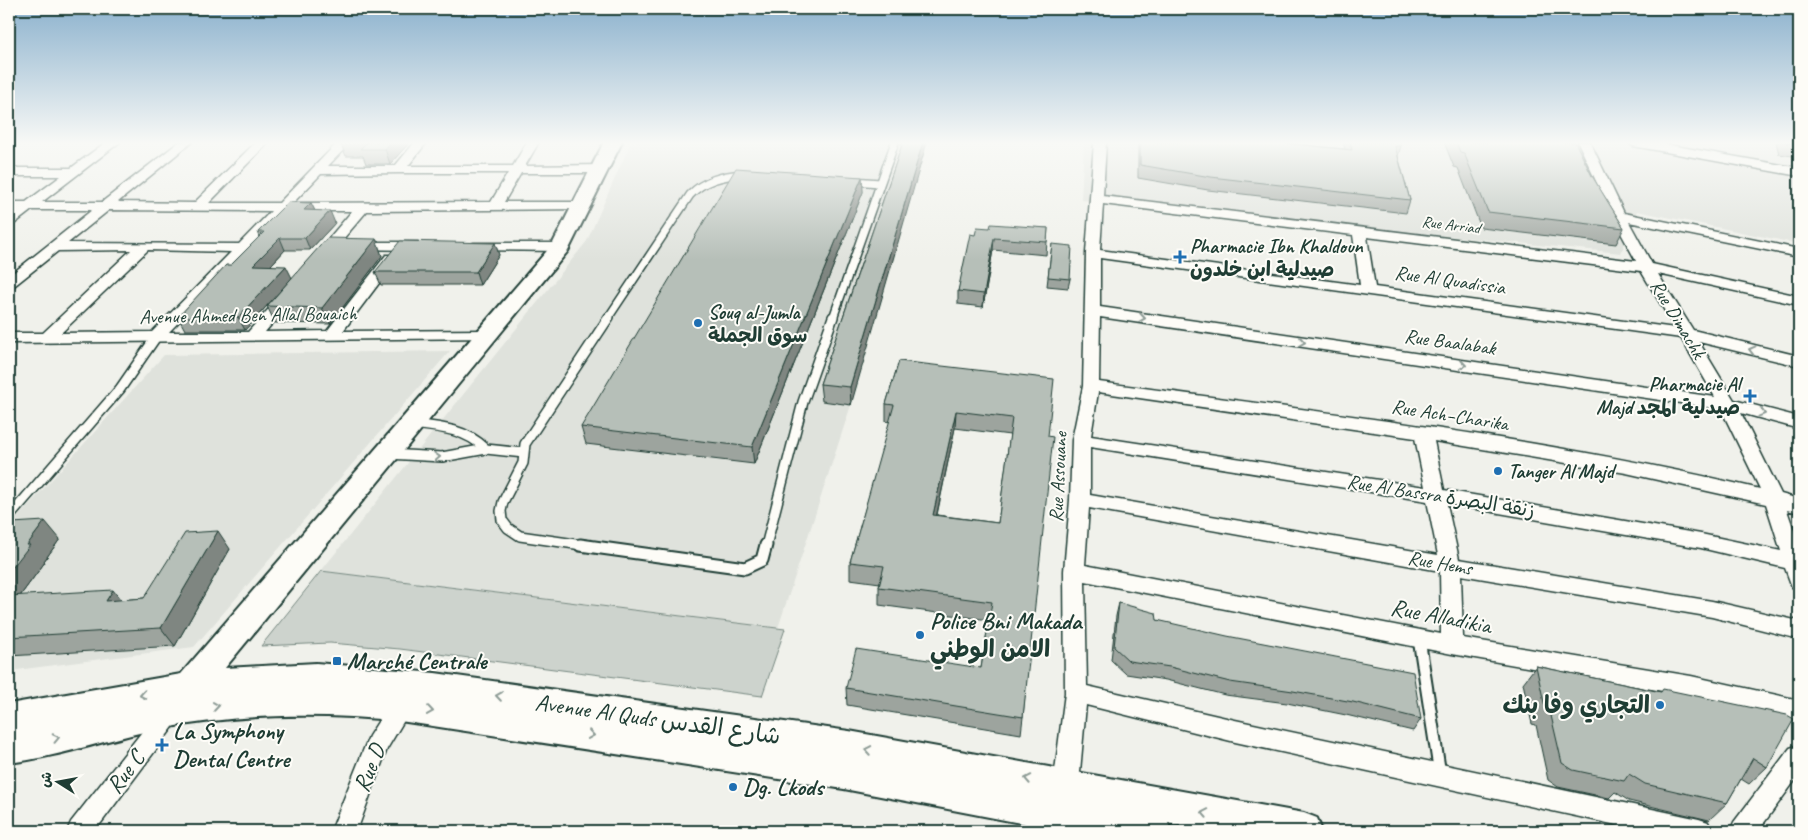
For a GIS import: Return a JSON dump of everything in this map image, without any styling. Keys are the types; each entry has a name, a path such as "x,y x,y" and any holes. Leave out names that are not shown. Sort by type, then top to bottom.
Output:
{"main road":[{"path":"181,699 561,247 595,181"},
{"name":"Avenue Al Quds شارع القدس","path":"9,719 181,699 299,677 372,680 849,746 1065,801 1153,831"},
{"name":"Avenue Al Quds شارع القدس","path":"9,748 181,699 237,703 330,700 400,707 844,773 1304,831"}],"street":[{"path":"9,221 63,181"},
{"path":"9,283 137,181"},
{"path":"199,205 223,181"},
{"path":"156,337 309,181"},
{"path":"494,206 508,181"},
{"name":"Rue Assouane","path":"1065,801 1076,694 1074,571 1080,500 1080,440 1091,386 1094,311 1093,254 1097,181"},
{"name":"Rue Dimachk","path":"1603,181 1646,267 1688,334 1728,404 1774,499 1797,563 1799,581"},
{"name":"Rue Arriad","path":"1096,199 1646,267 1799,300"},
{"path":"9,206 199,205 363,207 584,205"},
{"path":"311,268 363,207"},
{"path":"1620,216 1799,253"},
{"path":"1358,231 1368,290"},
{"path":"47,338 144,246"},
{"path":"330,246 429,246"},
{"path":"332,335 400,246"},
{"path":"52,247 244,248"},
{"path":"457,247 561,247"},
{"name":"Rue Al Quadissia","path":"1093,254 1688,334 1799,361"},
{"path":"254,335 298,283"},
{"name":"Rue Baalabak","path":"1094,311 1728,404 1799,423"},
{"name":"Avenue Ahmed Ben Allal Bouaich","path":"9,338 488,335"},
{"name":"Rue Ach–Charika","path":"1091,386 1423,432 1696,480 1799,506"},
{"path":"1423,432 1450,565 1452,645"},
{"name":"Rue Al Bassra زنقة البصرة","path":"1080,440 1546,513 1701,541 1797,563"},
{"name":"Rue Hems","path":"1080,500 1450,565 1712,608 1799,630"},
{"name":"Rue Alladikia","path":"1074,571 1452,645 1691,686 1799,710"},
{"path":"1076,694 1235,731 1699,831"},
{"name":"Rue C","path":"80,831 181,699"},
{"name":"Rue D","path":"344,831 377,744 400,707"},
{"path":"1743,831 1799,756"}],"lane":[{"path":"709,181 698,187 690,195 525,444 520,470 504,498 500,514 506,527 520,536 745,568 758,564 764,556 779,488 803,402 880,183 857,181"},
{"path":"9,516 120,389 156,337"},
{"path":"413,424 459,430 475,438 486,449"},
{"path":"388,454 442,457 486,449 524,453"},
{"path":"1419,638 1440,774"}],"shaded area":[{"name":"Souq al-Jumla سوق الجملة","path":"614,181 916,181 851,405 778,628 321,571 587,241"},
{"path":"1082,181 1799,181 1799,244 1637,211 1621,253 1081,200"},
{"path":"450,351 194,647 9,671 9,527 164,355"},
{"path":"321,571 785,629 762,696 400,649 330,643 261,646"}],"building":[{"name":"Souq al-Jumla سوق الجملة","path":"728,181 860,181 752,447 581,427"},
{"path":"890,181 911,181 850,387 820,384"},
{"path":"1247,181 1405,181 1410,200"},
{"path":"1475,181 1595,181 1624,228 1488,212"},
{"path":"288,202 311,203 304,210 330,211 305,238 280,238 253,265 286,266 238,317 178,317 226,265 231,265 264,232 258,232"},
{"path":"991,224 1048,228 1047,242 994,238 984,294 958,291 970,234 975,235 977,227 990,228"},
{"path":"327,238 376,239 322,308 267,306"},
{"path":"400,241 495,243 476,272 375,272"},
{"path":"1052,244 1072,246 1070,279 1048,277"},
{"path":"899,361 1054,379 1048,436 1053,437 1023,717 846,688 856,649 981,668 992,602 879,587 884,566 850,562 894,405 886,404","holes":["956,411 1012,418 998,523 933,515"]},
{"path":"45,521 27,545 30,545 9,572 9,527 12,523"},
{"path":"218,531 161,628 9,637 9,596 113,590 106,601 144,598 185,533"},
{"path":"1119,603 1156,613 1157,620 1227,636 1413,672 1421,719 1353,702 1230,682 1170,667 1129,661 1114,647"},
{"path":"1536,666 1661,692 1663,689 1787,715 1794,719 1767,767 1753,758 1727,803 1645,784 1629,774 1624,781 1573,770 1562,763 1549,707 1545,707"}],"place":[{"name":"Pharmacie Ibn Khaldoun صيدلية ابن خلدون","path":"1180,257"},
{"name":"Souq al-Jumla سوق الجملة","path":"698,323"},
{"name":"Pharmacie Al Majd صيدلية المجد","path":"1750,396"},
{"name":"Tanger Al Majd","path":"1498,471"},
{"name":"Police Bni Makada الامن الوطني","path":"920,635"},
{"name":"Marché Centrale","path":"337,661"},
{"name":"التجاري وفا بنك","path":"1660,705"},
{"name":"La Symphony Dental Centre","path":"162,745"},
{"name":"Dg. Lkods","path":"733,787"}]}
